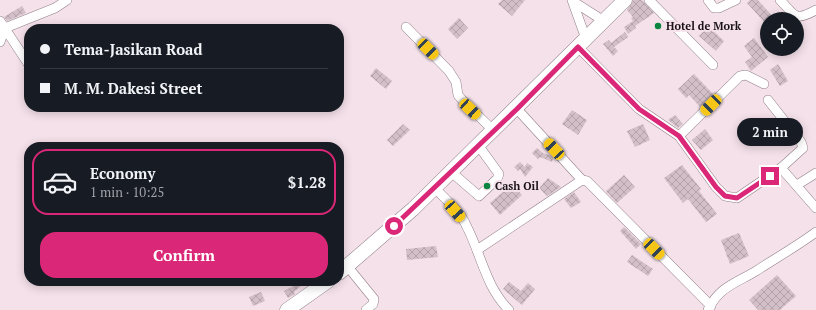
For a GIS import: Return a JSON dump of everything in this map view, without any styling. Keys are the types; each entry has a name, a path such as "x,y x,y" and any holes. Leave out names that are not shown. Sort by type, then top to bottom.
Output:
{"highway":[{"path":"344,269 413,209 450,171 517,109 625,0"},
{"path":"287,310 321,286"}],"street":[{"path":"2,25 55,8 67,0"},
{"path":"649,0 713,65"},
{"path":"708,0 714,8 719,8 736,0"},
{"path":"780,0 796,17 803,18 816,10"},
{"path":"573,1 604,21"},
{"path":"573,1 582,43 639,109 679,136 716,187 725,196 737,198 781,168 803,148 803,145 768,100"},
{"path":"0,42 2,25"},
{"path":"2,25 24,58"},
{"path":"406,27 450,71 456,82 458,95 493,130"},
{"path":"679,136 740,76 746,75 764,84"},
{"path":"517,109 582,180 587,181 710,308 723,290 816,232"},
{"path":"450,171 479,196 497,179 499,174 478,145"},
{"path":"781,168 816,208"},
{"path":"797,185 816,173"},
{"path":"477,250 582,180"},
{"path":"434,187 466,223 485,273 502,303 509,310"},
{"path":"344,271 374,299 373,304 366,310"}],"building":[{"path":"502,0 525,0 512,16 498,4"},
{"path":"633,0 642,0 654,13 635,26 636,28 628,34 624,27 633,21 631,18 633,17 627,10"},
{"path":"750,0 758,0 769,12 760,12 760,17 747,3"},
{"path":"22,6 26,13 7,21 4,17"},
{"path":"459,18 468,28 457,39 448,29"},
{"path":"708,26 724,41 716,51 699,36"},
{"path":"625,32 628,37 614,47 618,51 613,56 603,44 609,40 611,43"},
{"path":"754,38 760,46 760,56 768,57 751,71 745,62 752,57 744,46"},
{"path":"778,64 788,81 780,86 770,70"},
{"path":"376,68 392,81 386,89 370,76"},
{"path":"694,74 713,94 700,107 689,95 686,98 678,89"},
{"path":"572,110 587,120 578,135 562,124"},
{"path":"675,115 683,124 678,128 668,120"},
{"path":"403,124 410,130 393,146 387,140"},
{"path":"643,124 650,140 635,147 627,131"},
{"path":"705,129 713,140 701,150 692,140"},
{"path":"537,148 543,153 552,156 552,162 540,157 538,159 532,153"},
{"path":"520,162 525,167 527,163 533,167 525,177 520,169 518,171 514,167"},
{"path":"682,165 701,189 699,191 717,214 706,222 688,199 683,203 664,178"},
{"path":"624,175 635,187 617,203 606,191"},
{"path":"548,178 561,187 547,196 539,188"},
{"path":"512,184 522,195 500,215 490,203"},
{"path":"574,192 581,202 571,208 564,199"},
{"path":"624,227 641,244 636,249 620,231"},
{"path":"739,233 749,256 730,264 721,240"},
{"path":"436,246 438,257 407,260 406,249"},
{"path":"632,255 653,269 648,276 627,262"},
{"path":"777,275 796,296 780,310 758,310 749,300"},
{"path":"509,282 521,291 528,283 535,289 522,305 503,289"},
{"path":"294,286 301,286 294,292 295,294 288,298 284,291"},
{"path":"261,292 265,301 253,306 249,297"}],"place":[{"name":"Hotel de Mork","path":"658,26"},
{"name":"Cash Oil","path":"487,186"}],"route":[{"path":"394,226 493,130 517,109 578,47 639,109 679,136 716,187 725,196 737,198 770,176"}]}
